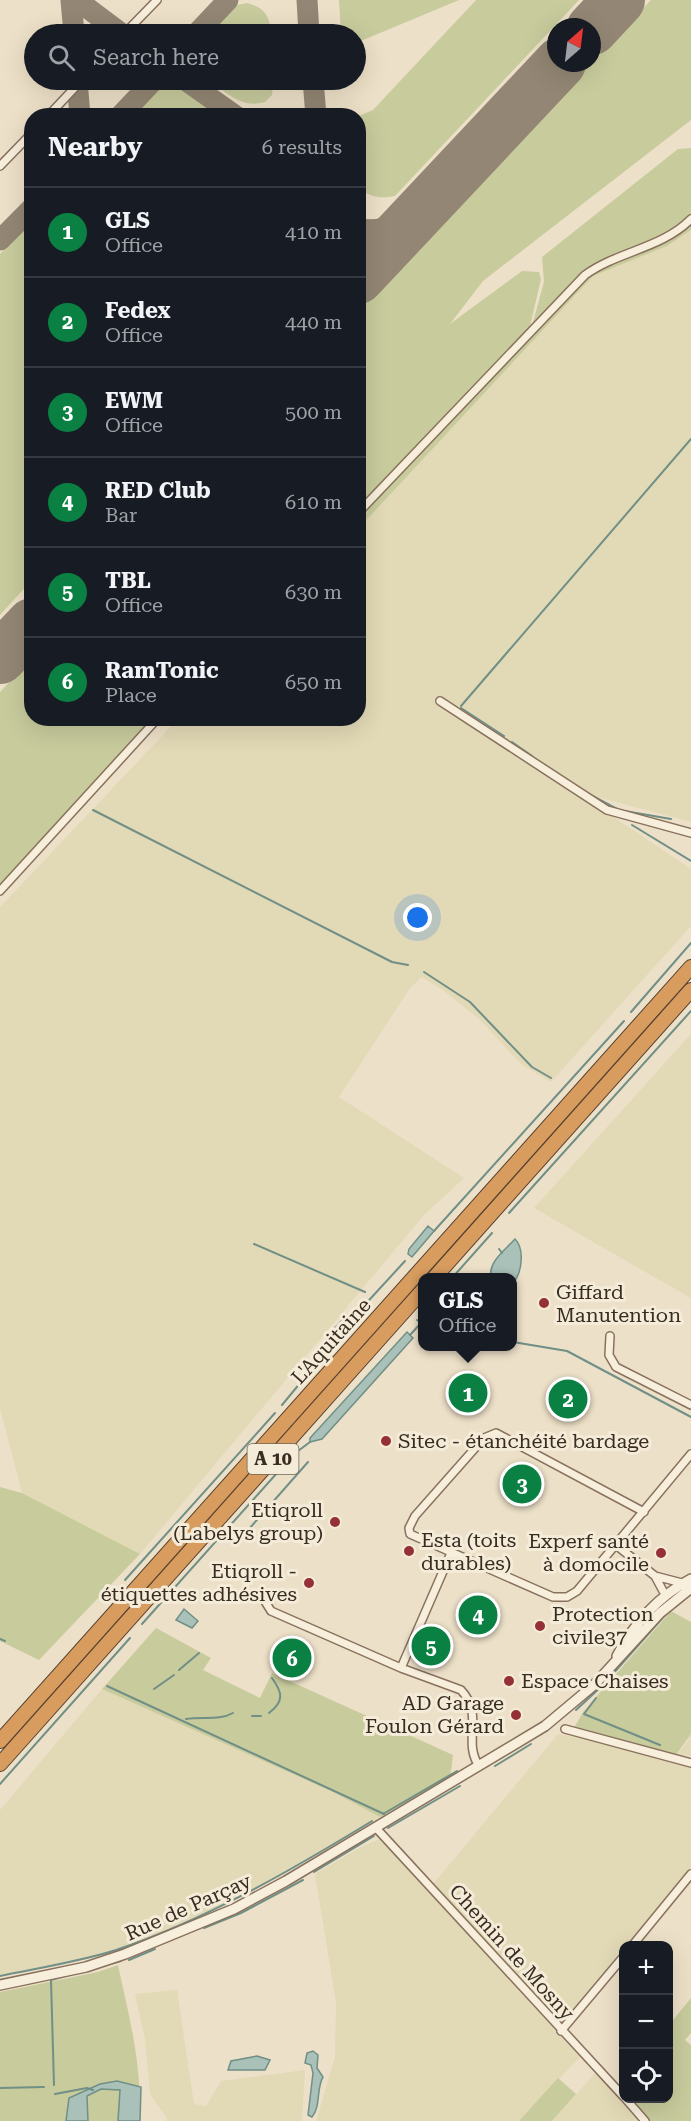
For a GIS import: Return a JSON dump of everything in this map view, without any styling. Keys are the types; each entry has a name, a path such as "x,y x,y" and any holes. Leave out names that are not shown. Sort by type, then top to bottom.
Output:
{"highway":[{"name":"L'Aquitaine","path":"0,1741 691,967"},
{"path":"438,1273 691,990"},
{"name":"L'Aquitaine","path":"0,1764 418,1296"}],"street":[{"path":"134,24 157,0"},
{"path":"56,108 73,90"},
{"path":"0,166 24,141"},
{"path":"366,505 585,275 598,267 659,243 691,219"},
{"path":"440,701 607,810 626,818 691,833"},
{"path":"0,891 151,726"},
{"path":"610,1336 609,1355 616,1367 691,1405"},
{"path":"644,1512 496,1433 484,1438 415,1516 409,1528 410,1534 451,1553 553,1597 563,1598 577,1592 644,1512 691,1454"},
{"path":"616,1545 655,1576 668,1594"},
{"path":"401,1668 451,1553"},
{"path":"655,1576 688,1586"},
{"path":"639,1636 668,1594 667,1581"},
{"path":"608,1670 632,1630 668,1594 688,1586"},
{"path":"608,1670 688,1586"},
{"path":"261,1595 271,1611 401,1668 457,1687 467,1697 474,1711 472,1756 479,1766"},
{"name":"Rue de Parçay","path":"0,1985 86,1966 122,1955 251,1901 377,1828 552,1721 608,1670"},
{"path":"564,1729 691,1763"},
{"name":"Chemin de Mosny","path":"377,1828 619,2093"},
{"path":"636,1941 691,1874"},
{"path":"561,2031 619,1962"},
{"name":"Chemin de Mosny","path":"629,2103 645,2121"}],"shaded area":[{"path":"691,230 691,822 575,791 691,869 691,926 551,1082 521,1064 480,1020 444,991 422,977 410,988 339,1097 464,1178 424,1215 140,1554 22,1493 0,1408 0,907 171,726 366,726 366,520 593,276 667,246"},
{"path":"691,1034 691,1298 534,1208"},
{"path":"102,1689 333,1792 380,1817 230,1902 157,1933 119,1948 80,1959 0,1975 0,1810"},
{"path":"558,1734 601,1742 691,1768 691,1868 629,1941 619,1941 619,1954 561,2024 433,1884"},
{"path":"691,1734 691,1756 677,1755 687,1742"},
{"path":"380,1839 580,2057 519,2121 316,2121 335,2057 336,2003 315,1874 361,1847"},
{"path":"177,1990 194,2104 206,2106 221,2081 305,2070 302,2121 166,2121 166,2117 150,2094 145,2039 135,1994"},
{"path":"598,2070 616,2089 613,2092 619,2099 619,2103 623,2103 639,2121 552,2121"}],"green space":[{"path":"339,0 459,0 366,39 366,24 340,24"},
{"path":"476,0 579,0 562,18 547,18 547,34 395,196 380,197 366,193 366,113 373,110"},
{"path":"651,0 691,0 691,120 483,281 450,324 522,271 539,272 541,279 530,326 517,343 366,504 366,303 583,72 601,72 601,53"},
{"path":"247,3 258,7 268,18 269,24 212,24 228,7"},
{"path":"152,90 192,90 217,108 135,108"},
{"path":"222,90 273,90 272,95 265,102 257,104 242,102"},
{"path":"691,148 691,216 656,242 598,264 532,326 544,282 542,257 678,149"},
{"path":"691,222 691,230 667,246 593,276 366,520 366,509 584,279 679,232"},
{"path":"24,228 24,589 0,615 0,254"},
{"path":"24,666 24,726 148,726 0,884 0,692"},
{"path":"0,1487 22,1493 140,1554 39,1660 0,1641"},
{"path":"671,1611 691,1622 691,1734 673,1759 573,1730 583,1712"},
{"path":"156,1628 211,1658 203,1670 260,1698 272,1673 453,1755 450,1779 380,1817 333,1792 102,1689"},
{"path":"118,1965 137,2062 139,2121 0,2121 0,1992 98,1972"},
{"path":"691,1998 691,2033 685,2040 691,2045 691,2121 645,2121 629,2103 673,2103 673,2020"},
{"path":"558,2078 576,2094 552,2121 519,2121"}],"water":[{"path":"428,1226 434,1231 412,1257 408,1254 409,1249"},
{"path":"515,1239 521,1255 517,1277 517,1273 491,1273 492,1266"},
{"path":"348,1314 356,1318 337,1342 334,1342 329,1334"},
{"path":"407,1332 413,1338 322,1439 310,1442 310,1438"},
{"path":"184,1609 198,1621 192,1628 176,1620"},
{"path":"313,2051 318,2055 317,2068 323,2077 317,2108 312,2117 308,2115 313,2073 311,2065 305,2063 307,2053"},
{"path":"257,2056 270,2060 265,2070 228,2070 231,2061"},
{"path":"117,2081 141,2087 140,2121 118,2121 120,2090 101,2089 87,2096 88,2121 66,2121 69,2098 100,2084"}],"waterway":[{"path":"461,706 691,439"},
{"path":"461,708 504,736"},
{"path":"512,742 532,756"},
{"path":"587,793 619,810 671,819"},
{"path":"93,810 392,962 408,965"},
{"path":"632,825 691,861"},
{"path":"631,1012 691,943"},
{"path":"424,972 470,1002 532,1067 551,1078"},
{"path":"509,1213 691,1011"},
{"path":"434,1231 624,1021"},
{"path":"456,1273 492,1233"},
{"path":"254,1244 365,1292"},
{"path":"499,1249 502,1253"},
{"path":"360,1310 405,1261"},
{"path":"410,1335 418,1326"},
{"path":"282,1405 334,1342"},
{"path":"517,1343 567,1351 691,1417"},
{"path":"125,1580 275,1413"},
{"path":"142,1624 294,1454 310,1442"},
{"path":"249,1529 308,1462"},
{"path":"576,1710 603,1685 666,1614"},
{"path":"0,1784 130,1638"},
{"path":"0,1639 5,1641"},
{"path":"179,1670 199,1653"},
{"path":"154,1689 174,1675"},
{"path":"269,1713 280,1700 280,1692 272,1678"},
{"path":"107,1686 384,1814"},
{"path":"596,1698 584,1714 660,1745"},
{"path":"186,1719 222,1717 233,1713"},
{"path":"252,1716 261,1716"},
{"path":"495,1766 531,1744"},
{"path":"383,1814 457,1771"},
{"path":"388,1828 460,1786"},
{"path":"0,1976 87,1958 150,1938 247,1893 372,1821"},
{"path":"314,1872 374,1836"},
{"path":"204,1928 241,1913 303,1880"},
{"path":"129,1960 155,1949"},
{"path":"54,2085 51,1980 121,1961"},
{"path":"0,2088 44,2087"},
{"path":"55,2094 87,2088 93,2090"}],"taxiway":[{"path":"71,0 73,24"},
{"path":"77,0 109,24"},
{"path":"205,24 228,0"},
{"path":"307,0 308,24"},
{"path":"78,90 79,108"},
{"path":"128,108 145,90"},
{"path":"199,90 225,108"},
{"path":"314,90 315,108"},
{"path":"366,230 384,228 424,208"},
{"path":"0,240 24,216"}],"runway":[{"path":"601,19 619,0"},
{"path":"366,269 552,72"},
{"path":"0,658 24,632"}],"place":[{"name":"Giffard Manutention","path":"544,1303"},
{"name":"GLS","path":"468,1393"},
{"name":"Fedex","path":"568,1399"},
{"name":"Sitec - étanchéité bardage","path":"386,1441"},
{"name":"EWM","path":"522,1484"},
{"name":"Etiqroll (Labelys group)","path":"335,1522"},
{"name":"Esta (toits durables)","path":"409,1551"},
{"name":"Experf santé à domocile","path":"661,1553"},
{"name":"Etiqroll - étiquettes adhésives","path":"309,1583"},
{"name":"RED Club","path":"478,1615"},
{"name":"Protection civile37","path":"540,1626"},
{"name":"TBL","path":"431,1646"},
{"name":"RamTonic","path":"292,1658"},
{"name":"Espace Chaises","path":"509,1681"},
{"name":"AD Garage Foulon Gérard","path":"516,1715"}]}
